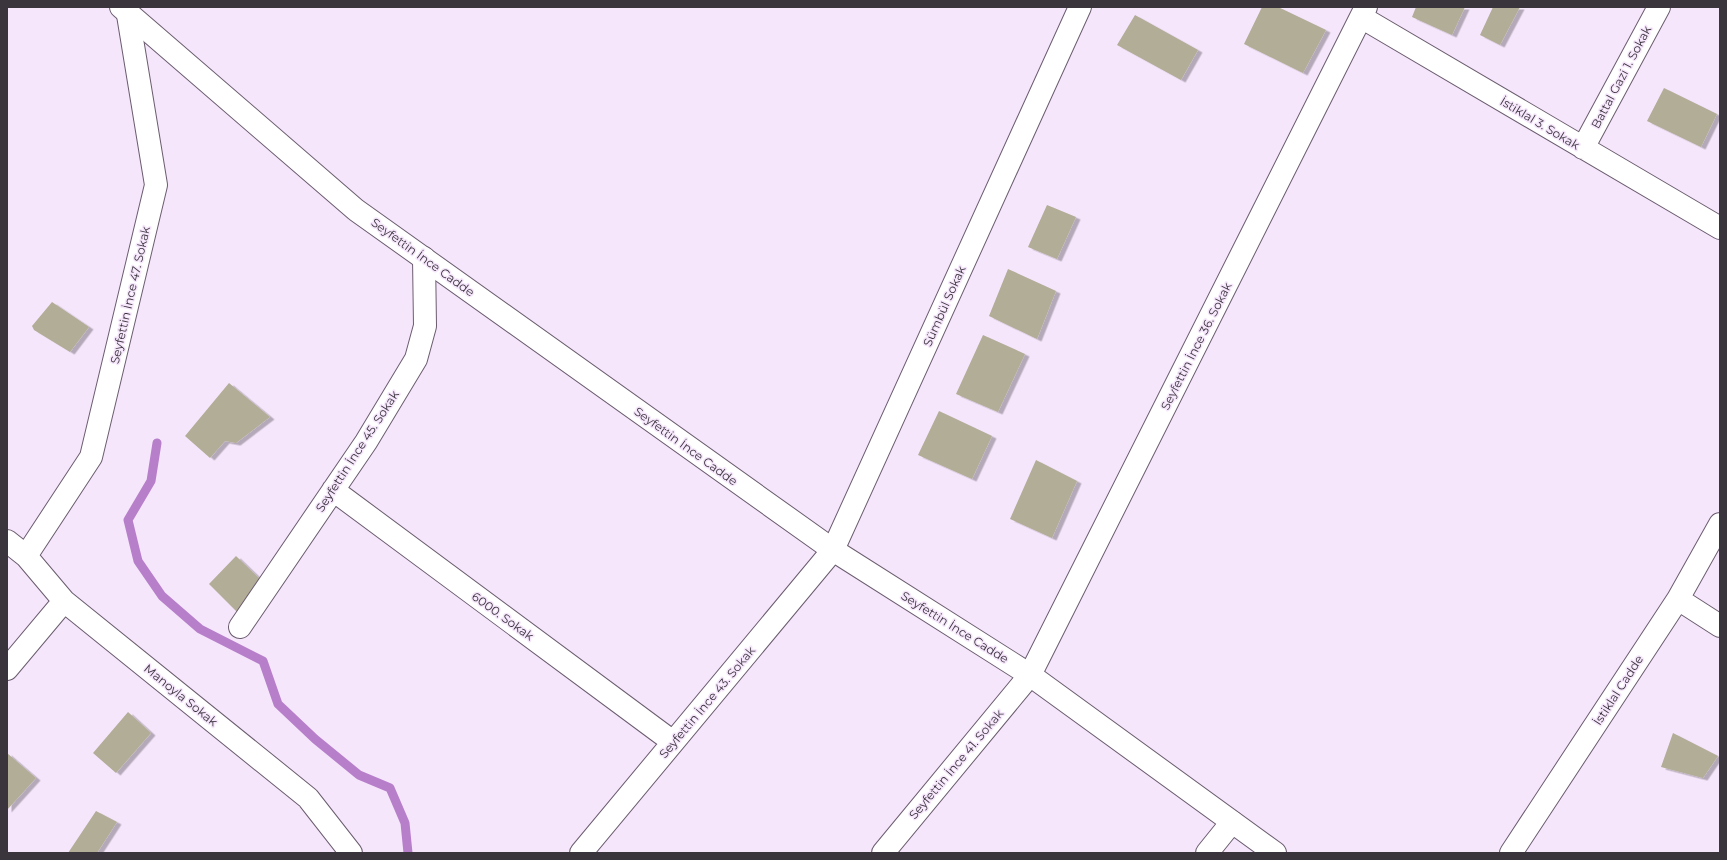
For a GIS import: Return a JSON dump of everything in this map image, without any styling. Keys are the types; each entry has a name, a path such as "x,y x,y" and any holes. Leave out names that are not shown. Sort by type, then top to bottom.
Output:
{"street":[{"name":"Sümbül Sokak","path":"833,550 1080,7"},
{"name":"Battal Gazi 1. Sokak","path":"1583,148 1659,7"},
{"name":"Seyfettin İnce Cadde","path":"124,11 356,210 833,550 1030,675 1232,822 1276,852"},
{"name":"Seyfettin İnce 47. Sokak","path":"26,556 91,457 156,185 124,11"},
{"name":"İstiklal 3. Sokak","path":"1364,12 1583,148 1720,228"},
{"name":"Seyfettin İnce 36. Sokak","path":"1030,675 1364,12"},
{"name":"Seyfettin İnce 45. Sokak","path":"240,627 366,442 416,359 425,326 424,258"},
{"name":"6000. Sokak","path":"333,490 673,742"},
{"name":"İstiklal Cadde","path":"1509,852 1678,598 1720,524"},
{"name":"Manoyla Sokak","path":"7,541 26,556 64,601 308,798 351,853"},
{"name":"Seyfettin İnce 43. Sokak","path":"581,853 833,550"},
{"path":"1678,598 1720,626"},
{"path":"7,669 64,601"},
{"name":"Seyfettin İnce 41. Sokak","path":"882,853 1030,675"},
{"path":"1207,853 1232,822"}],"building":[{"path":"1262,7 1278,7 1326,30 1303,73 1244,44"},
{"path":"1416,7 1465,7 1452,35 1412,17"},
{"path":"1493,7 1520,7 1500,45 1480,35"},
{"path":"1135,15 1198,50 1181,80 1117,45"},
{"path":"1664,88 1717,114 1701,147 1647,121"},
{"path":"1047,205 1076,217 1057,259 1028,247"},
{"path":"1008,269 1056,291 1037,339 989,316"},
{"path":"52,302 89,327 70,352 34,330 32,326"},
{"path":"983,335 1025,354 998,412 956,394"},
{"path":"229,383 270,417 236,443 225,441 210,458 185,436"},
{"path":"939,411 992,436 972,479 918,455"},
{"path":"1036,460 1077,481 1052,538 1010,519"},
{"path":"236,556 266,585 240,615 209,584"},
{"path":"128,712 151,733 116,773 93,753"},
{"path":"1673,733 1718,756 1703,778 1661,767"},
{"path":"7,753 36,778 7,810"},
{"path":"96,811 117,822 97,853 68,853"}],"waterway":[{"path":"157,443 151,481 128,520 138,561 162,596 200,629 263,661 278,704 315,739 359,775 390,788 405,823 408,853"}]}
